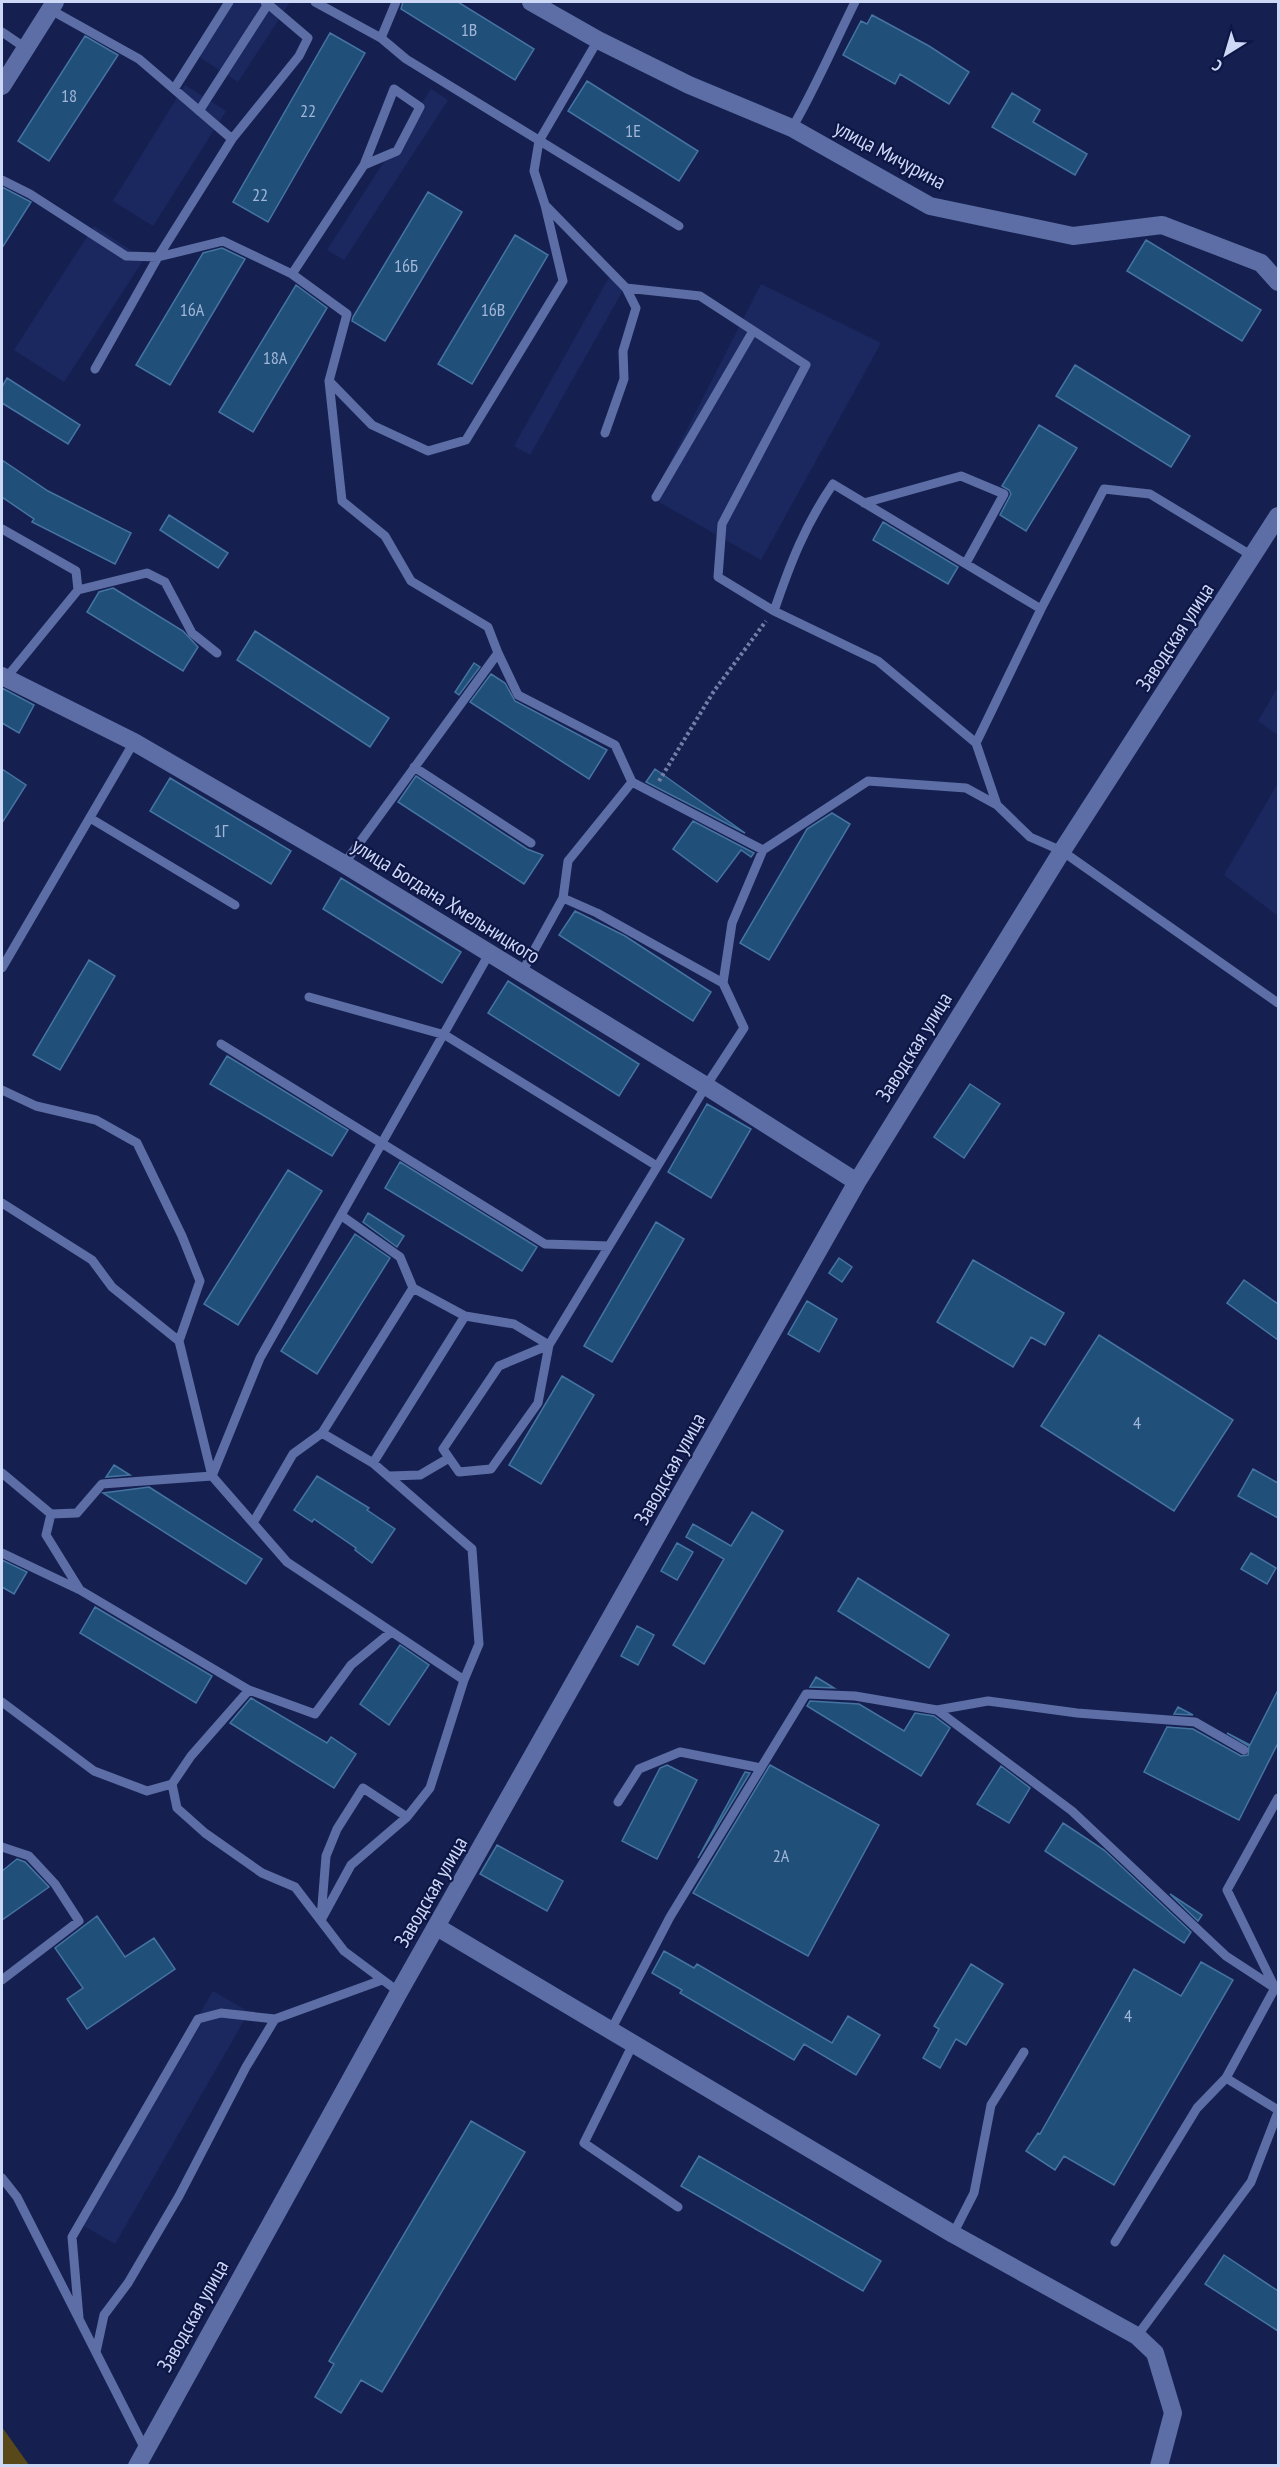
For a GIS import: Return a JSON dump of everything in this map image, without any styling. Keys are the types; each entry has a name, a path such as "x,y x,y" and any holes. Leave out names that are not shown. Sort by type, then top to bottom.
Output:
{"street":[{"name":"улица Мичурина","path":"531,2 598,40 688,85 792,128 930,206 1073,236 1162,225 1261,263 1278,282"},
{"path":"2,87 24,47 53,6"},
{"name":"Заводская улица","path":"136,2466 399,1992 857,1182 1062,851 1254,557 1278,516"},
{"name":"улица Богдана Хмельницкого","path":"4,677 134,742 344,864 706,1086 857,1182"},
{"path":"437,1928 953,2234 1137,2336 1155,2353 1173,2413 1159,2466"}],"lane":[{"path":"174,89 229,2"},
{"path":"315,2 381,38 406,59 679,226"},
{"path":"381,38 396,2"},
{"path":"792,128 813,92 822,68 855,2"},
{"path":"95,369 158,257 232,139 299,56 308,38 267,3 199,111"},
{"path":"53,6 139,59 232,139"},
{"path":"2,32 24,47"},
{"path":"329,381 372,425 428,451 466,440 563,281 545,205 534,171 539,141 598,40"},
{"path":"292,274 364,165 394,89 420,106 397,150 364,165"},
{"path":"2,180 30,194 126,256 158,257 223,241 292,274 347,314 329,381 342,501 385,536 411,581 488,627 518,695 615,745 632,782 763,850"},
{"path":"545,205 626,288 636,308 623,351 624,379 605,433"},
{"path":"626,288 700,296 806,365 722,524 718,577 774,611 878,661 976,743 997,805"},
{"path":"656,497 753,331"},
{"path":"864,503 961,476 1004,495 966,563"},
{"path":"774,611 792,558 810,518 833,484 1041,609"},
{"path":"976,743 1041,609 1104,489 1150,494 1254,557"},
{"path":"2,529 76,571 78,590"},
{"path":"4,677 78,590 147,573 165,582 192,633 216,653"},
{"path":"344,864 498,653"},
{"path":"2,968 134,742"},
{"path":"414,767 531,843"},
{"path":"549,1345 499,1366 443,1449 459,1472 491,1470 538,1403 549,1345 706,1086 744,1028 723,983 732,923 763,850 868,781 966,788 997,805 1030,837 1062,851 1278,1003"},
{"path":"521,974 563,898 568,861 632,782"},
{"path":"90,818 235,905"},
{"path":"563,898 597,913 723,983"},
{"path":"212,1476 260,1358 446,1035 489,954"},
{"path":"309,997 446,1035 657,1166"},
{"path":"221,1044 545,1244 609,1246"},
{"path":"2,1090 36,1106 96,1120 137,1143 182,1236 200,1281 179,1341 212,1476 287,1562 390,1633 464,1680"},
{"path":"2,1203 92,1260 111,1287 179,1341"},
{"path":"342,1216 400,1257 413,1288 465,1316 514,1324 549,1345"},
{"path":"253,1523 293,1454 322,1433 413,1288"},
{"path":"373,1463 465,1316"},
{"path":"321,1920 351,1865 407,1817 430,1788 464,1680 479,1644 472,1549 390,1476 373,1463 322,1433"},
{"path":"390,1476 420,1475 449,1458"},
{"path":"2,1473 51,1514 78,1513 102,1484 212,1476"},
{"path":"51,1514 46,1535 80,1590"},
{"path":"2,1553 80,1590 249,1690 315,1714 351,1665 390,1633"},
{"path":"2,1702 94,1771 147,1791 172,1784 191,1756 249,1690"},
{"path":"610,2030 670,1917 806,1694 855,1696 937,1710 988,1701 1077,1713 1195,1722 1244,1750"},
{"path":"937,1710 1072,1811 1226,1956 1277,1989"},
{"path":"618,1802 639,1769 680,1752 761,1768"},
{"path":"172,1784 177,1808 205,1833 262,1873 295,1887 344,1951 399,1992"},
{"path":"321,1920 326,1856 337,1829 363,1788 407,1817"},
{"path":"1277,1989 1227,1890 1278,1798"},
{"path":"2,1847 29,1856 55,1884 79,1921 2,1980"},
{"path":"79,2318 72,2237 198,2019 221,2013 275,2019 382,1980"},
{"path":"1115,2242 1197,2108 1226,2078 1277,1989"},
{"path":"96,2352 104,2315 128,2283 179,2196 246,2067 275,2019"},
{"path":"633,2044 584,2143 678,2207"},
{"path":"953,2234 974,2193 991,2104 1024,2052"},
{"path":"1137,2336 1251,2182 1278,2111 1226,2078"},
{"path":"2,2178 17,2197 145,2449"}],"path":[{"path":"652,792 714,691 774,611"}],"shaded area":[{"path":"230,2 290,2 238,82 196,55"},
{"path":"185,85 226,111 153,226 113,201"},
{"path":"431,89 448,100 344,260 327,250"},
{"path":"94,226 144,259 64,382 14,350"},
{"path":"611,274 627,283 530,455 514,446"},
{"path":"761,284 881,343 761,560 652,498"},
{"path":"1278,687 1278,735 1258,721"},
{"path":"1278,783 1278,916 1224,875"},
{"path":"213,1991 249,2012 115,2244 79,2223"},
{"path":"2,2427 29,2465 2,2465"}],"building":[{"path":"403,2 458,2 534,49 515,80 401,9"},
{"path":"872,15 929,46 969,72 949,104 900,74 895,84 843,55 861,21 867,24"},
{"path":"330,33 365,53 268,222 233,202"},
{"path":"85,36 118,55 49,161 18,141"},
{"path":"587,81 698,151 679,181 568,111"},
{"path":"1012,93 1040,110 1033,122 1087,154 1075,175 992,127"},
{"path":"2,187 31,202 2,248"},
{"path":"428,192 462,212 385,341 352,321 353,317"},
{"path":"515,235 548,255 472,384 438,364"},
{"path":"1146,240 1261,310 1242,341 1127,271"},
{"path":"222,248 245,259 170,385 136,365 203,253"},
{"path":"296,285 327,308 253,432 219,412"},
{"path":"1075,365 1190,436 1171,467 1056,396"},
{"path":"7,378 80,425 68,444 2,403 2,387"},
{"path":"1039,425 1077,448 1026,531 1000,515 1011,494 1002,486"},
{"path":"2,460 48,491 131,533 115,564 32,522 34,519 2,497"},
{"path":"169,515 228,553 218,568 160,530"},
{"path":"883,522 958,567 948,584 873,540"},
{"path":"113,588 183,631 198,647 183,671 87,612 99,592"},
{"path":"255,631 389,718 370,747 237,660"},
{"path":"474,663 480,667 459,695 455,692"},
{"path":"491,674 505,683 515,701 607,750 589,779 470,702"},
{"path":"2,688 34,705 19,733 2,723"},
{"path":"2,769 26,785 2,823"},
{"path":"655,769 745,833 646,782"},
{"path":"416,776 527,849 543,855 524,884 398,802"},
{"path":"170,778 291,851 271,884 150,811"},
{"path":"832,813 850,824 769,960 740,943 807,829"},
{"path":"693,821 754,853 751,857 741,850 717,882 673,849"},
{"path":"341,878 461,952 442,983 323,909"},
{"path":"575,911 625,936 711,992 693,1021 559,935"},
{"path":"89,960 115,976 60,1070 33,1055"},
{"path":"508,981 639,1064 619,1096 488,1013"},
{"path":"227,1056 348,1130 332,1156 210,1084"},
{"path":"970,1084 1000,1104 964,1158 934,1137"},
{"path":"707,1104 751,1129 711,1198 668,1172"},
{"path":"400,1162 537,1247 522,1271 385,1188"},
{"path":"288,1170 322,1191 238,1325 204,1304"},
{"path":"368,1213 404,1236 397,1247 363,1222"},
{"path":"656,1222 684,1239 612,1362 584,1346"},
{"path":"355,1234 390,1258 317,1374 281,1351"},
{"path":"839,1258 852,1267 842,1282 829,1273"},
{"path":"973,1260 1064,1313 1045,1345 1031,1337 1013,1367 937,1322"},
{"path":"1244,1280 1278,1304 1278,1340 1227,1303"},
{"path":"807,1301 837,1319 819,1352 788,1334"},
{"path":"1099,1335 1233,1420 1174,1511 1041,1426"},
{"path":"562,1376 594,1395 541,1484 509,1465"},
{"path":"114,1465 130,1475 106,1477"},
{"path":"1253,1469 1278,1483 1278,1518 1238,1496"},
{"path":"317,1476 369,1508 367,1510 395,1529 372,1563 355,1550 356,1548 314,1519 312,1522 294,1510"},
{"path":"149,1487 262,1559 246,1584 103,1493"},
{"path":"752,1512 783,1531 704,1664 673,1645 724,1559 686,1537 693,1524 731,1546"},
{"path":"677,1543 693,1552 677,1580 661,1571"},
{"path":"1251,1553 1276,1568 1267,1584 1241,1569"},
{"path":"2,1560 27,1572 14,1594 2,1587"},
{"path":"858,1578 949,1635 929,1668 838,1611"},
{"path":"95,1607 212,1676 196,1703 80,1633"},
{"path":"637,1626 654,1635 638,1665 621,1656"},
{"path":"400,1645 429,1665 389,1725 360,1704"},
{"path":"816,1677 834,1688 810,1687"},
{"path":"1278,1690 1278,1743 1239,1820 1144,1772 1167,1727 1193,1729 1241,1756 1248,1755 1249,1746 1227,1733 1250,1745"},
{"path":"251,1698 327,1743 331,1737 356,1754 334,1788 230,1723"},
{"path":"810,1701 859,1704 904,1731 915,1713 934,1716 950,1728 921,1776 807,1706"},
{"path":"1178,1707 1193,1715 1174,1714"},
{"path":"667,1765 697,1780 657,1859 622,1841 660,1768"},
{"path":"770,1765 879,1825 808,1956 693,1893"},
{"path":"1001,1766 1030,1788 1009,1823 977,1804"},
{"path":"745,1772 750,1773 698,1858"},
{"path":"1063,1823 1104,1850 1191,1932 1184,1943 1045,1851"},
{"path":"497,1845 563,1881 547,1911 480,1874"},
{"path":"17,1859 25,1862 49,1887 2,1920 2,1871"},
{"path":"1170,1894 1202,1915 1198,1921"},
{"path":"97,1916 125,1957 154,1938 175,1969 87,2029 67,1999 83,1988 55,1948"},
{"path":"664,1951 694,1968 697,1964 832,2043 848,2016 880,2035 856,2075 804,2044 794,2060 680,1993 682,1990 652,1973"},
{"path":"1201,1962 1233,1980 1114,2185 1064,2156 1055,2170 1026,2151 1038,2133 1040,2134 1134,1969 1181,1996"},
{"path":"971,1964 1003,1984 966,2045 956,2039 940,2068 923,2058 939,2029 934,2026"},
{"path":"471,2121 525,2152 382,2392 361,2380 341,2413 315,2397 334,2364 329,2361"},
{"path":"699,2156 881,2261 863,2291 681,2186"},
{"path":"1224,2255 1278,2291 1278,2331 1205,2284"}]}
